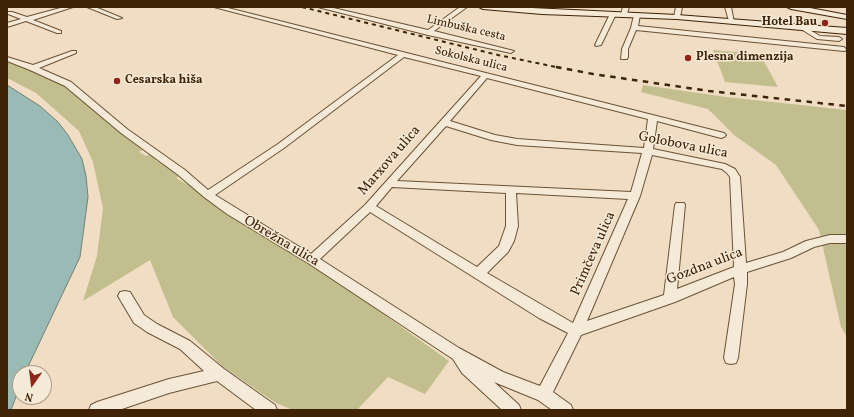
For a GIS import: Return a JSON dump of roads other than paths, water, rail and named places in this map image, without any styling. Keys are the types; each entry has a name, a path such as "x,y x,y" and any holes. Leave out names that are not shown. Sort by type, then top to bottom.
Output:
{"main road":[{"name":"Limbuška cesta","path":"483,7 613,14 625,10 637,15 732,21 847,31"},
{"path":"791,7 847,17"}],"street":[{"path":"7,25 70,7"},
{"path":"90,7 119,18"},
{"name":"Sokolska ulica","path":"217,7 721,135"},
{"name":"Limbuška cesta","path":"321,7 428,33 512,51"},
{"path":"428,33 464,7"},
{"path":"677,17 678,7"},
{"path":"728,7 732,21"},
{"path":"10,13 59,32"},
{"path":"598,45 613,14"},
{"path":"624,58 625,49 634,28 637,15"},
{"path":"634,28 845,52"},
{"name":"Limbuška cesta","path":"804,28 812,35 819,38 839,39"},
{"path":"832,30 838,36 845,52"},
{"path":"33,68 74,52"},
{"path":"208,195 281,146 402,55"},
{"name":"Obrežna ulica","path":"7,59 33,68 68,84 124,131 181,172 208,195 238,216 312,260 454,352 498,377 544,395 565,410"},
{"name":"Marxova ulica","path":"312,260 390,184 485,76"},
{"name":"Primčeva ulica","path":"544,395 576,331 635,196 648,151 653,118"},
{"name":"Golobova ulica","path":"443,122 494,138 517,142 648,151 725,167 733,173 735,177 741,284 731,358"},
{"path":"390,184 635,196"},
{"path":"479,273 504,248 508,240 512,226 511,191"},
{"path":"670,298 680,205"},
{"path":"368,207 479,273 544,314 576,331"},
{"name":"Gozdna ulica","path":"576,331 670,298 741,269 787,254 810,244 830,239 847,239"},
{"path":"125,296 139,318 152,328 185,345 219,374 269,410"},
{"path":"454,352 467,368 513,410"},
{"path":"97,410 169,386 219,374"}],"water":[{"path":"7,85 40,106 58,122 68,135 82,159 86,176 88,197 80,257 29,365 12,365 13,405 11,410 7,410"}],"railway":[{"path":"302,7 498,55 558,67"},
{"path":"558,67 709,91 847,106"}],"place":[{"name":"Hotel Bau","path":"825,23"},
{"name":"Plesna dimenzija","path":"688,58"},
{"name":"Cesarska hiša","path":"117,81"}]}
